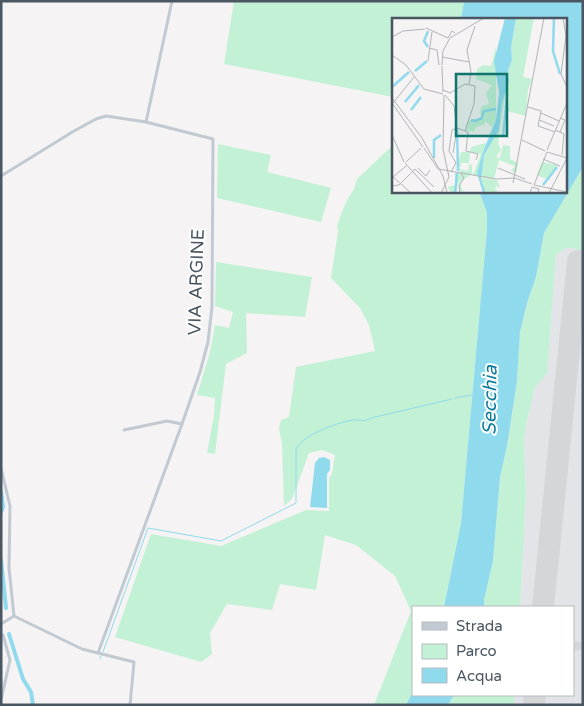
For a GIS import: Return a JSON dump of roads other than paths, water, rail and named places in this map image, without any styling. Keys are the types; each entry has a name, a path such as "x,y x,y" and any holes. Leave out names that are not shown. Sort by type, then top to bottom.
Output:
{"street":[{"path":"1,176 96,119 106,116 146,122 172,1"},
{"name":"VIA ARGINE","path":"101,653 200,372 208,342 212,307 213,138 146,122"},
{"path":"124,430 167,421 182,424"},
{"path":"1,468 10,506 9,568 14,616"},
{"path":"14,616 76,646 134,662 130,705"},
{"path":"1,624 14,616"},
{"path":"1,700 10,660 2,635"}],"water":[{"name":"Secchia","path":"464,1 583,1 583,167 544,233 536,277 520,332 517,381 500,477 493,561 484,606 444,606 461,523 487,229 487,213 479,192 566,192 566,18 461,18"},
{"path":"324,457 330,460 330,470 327,474 327,508 310,507 315,463 319,458"},
{"path":"412,694 412,696 453,696 448,705 406,705"}],"waterway":[{"name":"Secchia","path":"455,398 472,395"},
{"path":"103,652 148,528 221,541 296,503 296,449 312,434 346,422 366,420 452,399"},
{"path":"1,491 3,507 1,512"},
{"path":"1,560 6,608"},
{"path":"9,634 23,679 31,692 33,705"}]}
